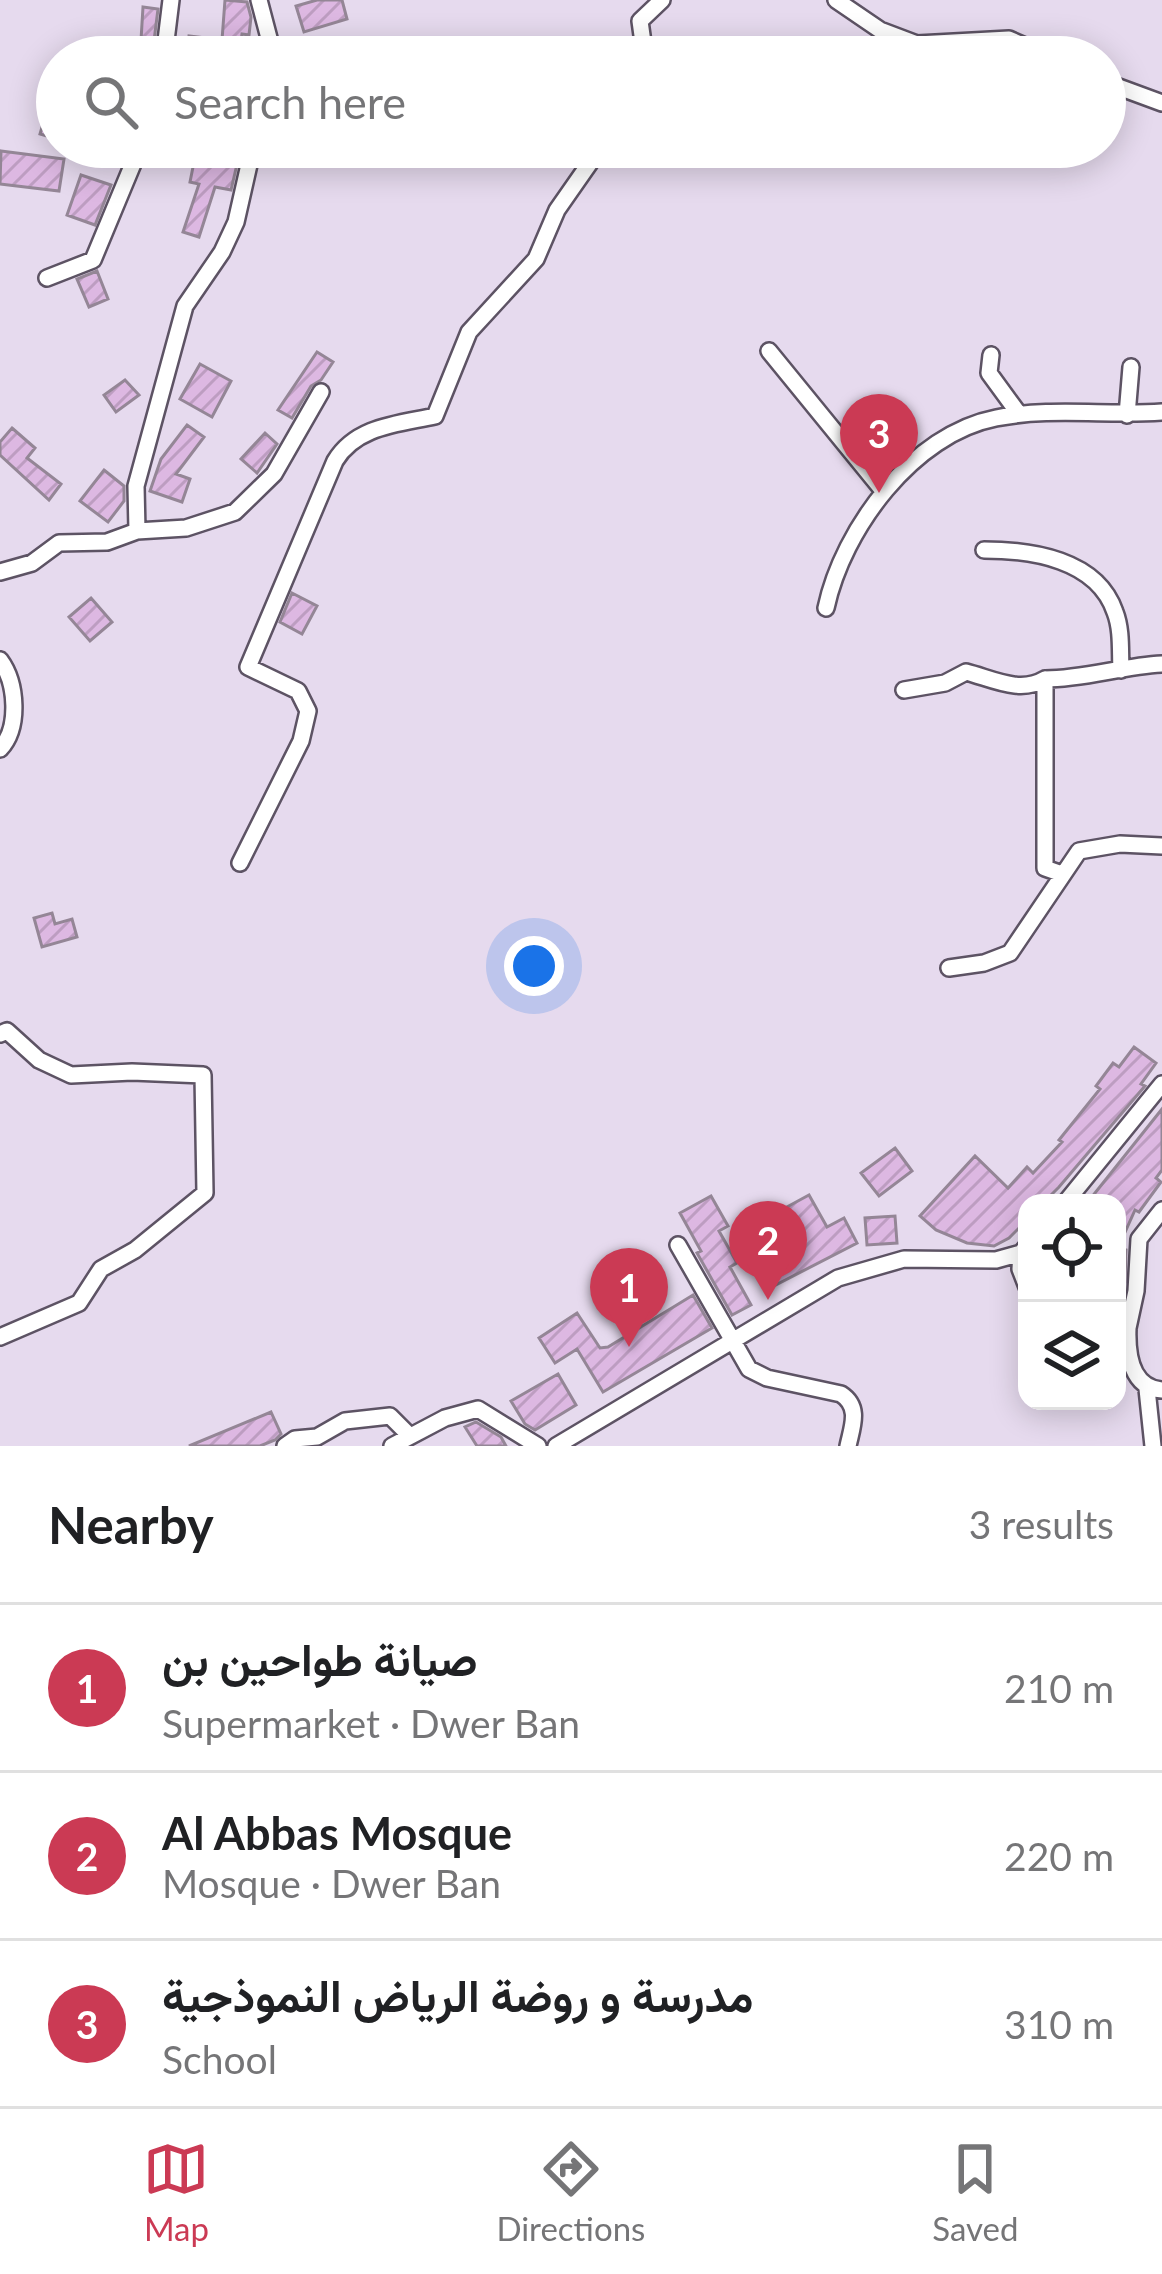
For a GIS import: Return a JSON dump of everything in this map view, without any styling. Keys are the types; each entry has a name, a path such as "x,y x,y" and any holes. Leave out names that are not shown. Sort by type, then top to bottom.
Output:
{"street":[{"path":"167,36 171,0"},
{"path":"259,0 268,36"},
{"path":"642,36 640,21 662,0"},
{"path":"836,0 896,36"},
{"path":"1126,90 1162,103"},
{"path":"47,278 93,260 131,168"},
{"path":"137,531 136,486 185,306 223,252 248,168"},
{"path":"240,863 301,741 308,711 298,691 248,667 335,460 345,443 375,429 435,416 469,332 536,259 557,210 587,168"},
{"path":"770,351 884,492"},
{"path":"992,356 989,373 1019,414"},
{"path":"1127,415 1131,367"},
{"path":"0,572 32,562 59,544 107,542 137,531 186,528 235,512 274,474 321,392"},
{"path":"826,608 832,580 884,492 916,460 956,433 1019,414 1162,412"},
{"path":"984,550 1034,551 1078,569 1115,609 1121,670"},
{"path":"0,660 8,671 14,717 11,737 0,749"},
{"path":"904,690 945,683 966,671 1030,688 1045,679 1162,664"},
{"path":"1045,679 1043,848 1045,868 1061,874"},
{"path":"949,968 1010,953 1079,850 1120,844 1162,846"},
{"path":"0,1034 7,1031 39,1060 71,1075 203,1075 205,1193 135,1250 101,1269 79,1304 0,1337"},
{"path":"1072,1194 1162,1084"},
{"path":"1126,1315 1136,1291 1139,1239 1162,1210"},
{"path":"677,1245 749,1369 847,1398 854,1413 848,1446"},
{"path":"556,1446 838,1278 869,1266 926,1257 989,1261 1018,1252"},
{"path":"1126,1341 1133,1369 1155,1390 1154,1446"},
{"path":"392,1446 408,1434 478,1408 538,1446"},
{"path":"285,1446 366,1416 390,1416 408,1434"}],"building":[{"path":"225,0 247,2 249,35 222,36"},
{"path":"342,0 347,19 304,32 296,6"},
{"path":"143,7 158,9 155,36 141,36"},
{"path":"1,151 36,155 36,168 63,168 59,191 0,184"},
{"path":"193,168 236,168 231,190 215,187 199,237 183,232 199,184 190,182"},
{"path":"81,175 111,185 95,225 67,215"},
{"path":"97,271 108,299 89,307 77,279"},
{"path":"317,352 333,362 292,418 278,410"},
{"path":"200,364 231,381 212,417 180,399"},
{"path":"125,380 139,395 116,412 104,395"},
{"path":"187,425 204,437 176,474 190,479 182,502 150,491 161,459"},
{"path":"12,428 35,448 27,458 61,484 49,500 0,455 0,442"},
{"path":"265,433 277,444 257,473 241,459"},
{"path":"104,470 124,486 124,501 108,522 80,501"},
{"path":"292,593 317,606 302,634 280,622"},
{"path":"91,598 112,622 90,641 69,617"},
{"path":"52,913 55,924 72,919 77,937 42,947 34,918"},
{"path":"1134,1047 1156,1063 1141,1084 1145,1086 1052,1194 1018,1194 1018,1229 1009,1238 994,1246 967,1243 936,1230 920,1216 975,1156 1008,1188 1027,1167 1033,1173 1062,1142 1059,1140 1100,1089 1096,1086 1113,1063 1119,1067"},
{"path":"1162,1109 1162,1170 1156,1178 1161,1182 1139,1212 1135,1210 1126,1230 1126,1194 1094,1194"},
{"path":"895,1148 912,1171 879,1196 861,1173"},
{"path":"809,1195 827,1227 844,1218 857,1243 766,1290 751,1263 800,1234 785,1208"},
{"path":"711,1196 728,1226 719,1231 737,1263 730,1267 751,1305 732,1315 680,1213"},
{"path":"895,1216 897,1243 867,1245 865,1218"},
{"path":"693,1295 712,1328 603,1392 577,1349 555,1363 539,1338 577,1313 600,1348 608,1347"},
{"path":"558,1374 576,1405 535,1430 525,1424 511,1401"},
{"path":"271,1412 281,1434 275,1440 260,1446 189,1446"},
{"path":"476,1422 501,1437 506,1446 477,1446 465,1427"}],"place":[{"name":"مدرسة و روضة الرياض النموذجية","path":"879,493"},
{"name":"Al Abbas Mosque","path":"768,1300"},
{"name":"صيانة طواحين بن","path":"629,1347"}]}
